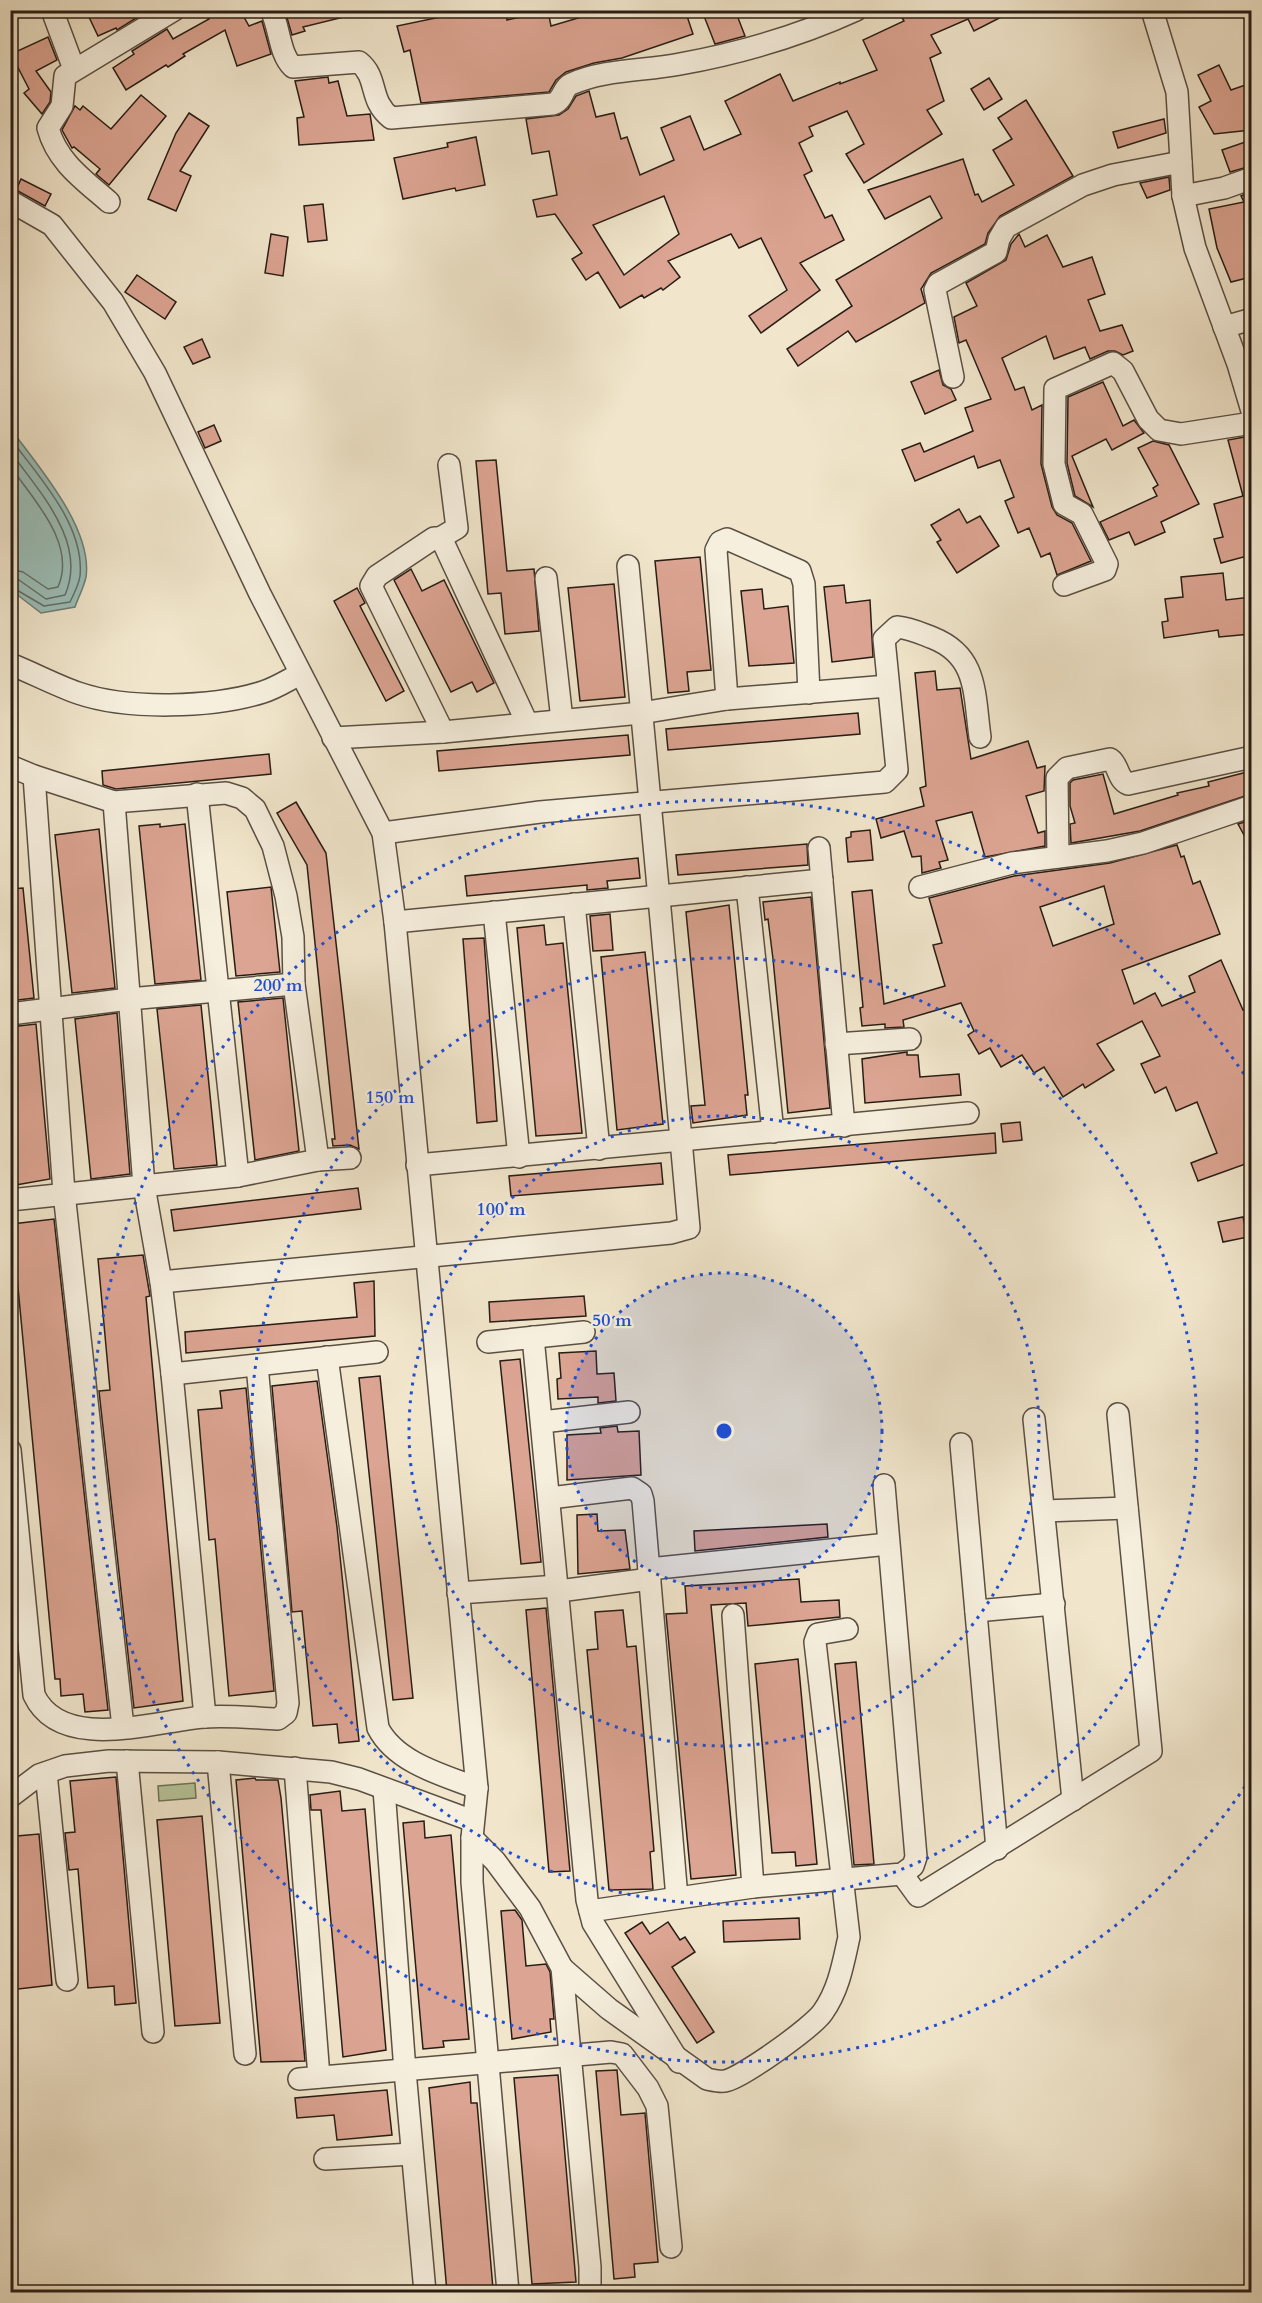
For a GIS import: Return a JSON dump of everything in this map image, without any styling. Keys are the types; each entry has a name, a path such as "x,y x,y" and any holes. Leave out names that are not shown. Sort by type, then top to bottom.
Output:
{"street":[{"path":"52,10 74,69"},
{"path":"109,202 74,173 51,140 48,128 62,106 65,76 174,10"},
{"path":"271,10 277,21 288,62 293,67 359,62 369,73 378,106 391,118 554,104 561,99 566,89 572,84 606,74 741,53 792,36 856,10"},
{"path":"1152,10 1177,92 1183,196 1195,248 1224,327 1245,363 1251,411"},
{"path":"953,377 935,290 938,284 996,252 999,239 1006,227 1060,196 1113,175 1181,162"},
{"path":"1183,196 1251,178"},
{"path":"10,201 52,225 114,302 154,373 196,465 300,674 383,833 395,922 477,1788 473,1829 472,1882 508,2292"},
{"path":"1224,327 1251,319"},
{"path":"1064,585 1105,570 1107,564 1082,514 1064,504 1054,464 1055,389 1107,363 1113,363 1123,371 1148,419 1159,430 1181,434 1251,423"},
{"path":"443,732 371,586 377,576 434,538 440,538 458,528 449,465"},
{"path":"440,538 527,723"},
{"path":"727,699 716,550 720,542 728,539 800,571 804,584 809,693"},
{"path":"161,1282 671,1233 689,1228 661,896 649,802 628,566"},
{"path":"546,578 562,720"},
{"path":"383,833 540,812 885,782 897,770 884,639 897,627 909,628 947,644 963,658 968,670 980,737"},
{"path":"10,664 78,693 117,703 169,704 226,699 263,692 300,674"},
{"path":"333,738 443,732 641,713 727,699 888,686"},
{"path":"1058,857 1057,778 1067,768 1110,759 1122,780 1128,784 1251,757"},
{"path":"10,766 114,802 226,793 242,798 255,809 273,846 286,896 293,937 294,984 318,1160"},
{"path":"34,776 64,1193 123,1727"},
{"path":"197,794 216,991 238,1176"},
{"path":"114,802 144,1186 161,1282 172,1374 205,1717"},
{"path":"920,887 1012,863 1143,843 1251,806"},
{"path":"819,848 844,1125"},
{"path":"395,922 822,880"},
{"path":"747,887 773,1132"},
{"path":"574,904 599,1149"},
{"path":"494,912 519,1156"},
{"path":"10,1014 129,999 294,984"},
{"path":"836,1044 910,1039"},
{"path":"417,1165 682,1142 968,1113"},
{"path":"10,1200 238,1176 318,1160 350,1158"},
{"path":"488,1342 584,1332"},
{"path":"533,1337 559,1588 581,1844 590,1911 593,1923 609,1951 679,2062"},
{"path":"172,1374 377,1352"},
{"path":"327,1357 378,1728 392,1747 426,1769 477,1788"},
{"path":"10,1450 34,1695 40,1708 57,1720 85,1729 205,1717 278,1719 286,1713 288,1703 257,1365"},
{"path":"542,1422 629,1412"},
{"path":"902,1874 918,1896 997,1849 1151,1751 1118,1414"},
{"path":"1035,1419 1073,1800"},
{"path":"961,1444 997,1849"},
{"path":"590,1911 753,1887 841,1877 902,1874 913,1866 916,1857 884,1485"},
{"path":"550,1498 632,1488 637,1490 643,1501 677,1898"},
{"path":"1044,1511 1127,1508"},
{"path":"458,1593 559,1588 649,1574 888,1544"},
{"path":"976,1611 1054,1604"},
{"path":"733,1615 753,1887"},
{"path":"10,1797 46,1773 65,1766 127,1761 218,1762 295,1767 331,1772 384,1789 473,1829 530,1908 562,1968 609,2009 679,2062 707,2079 724,2081 738,2076 805,2030 822,2013 839,1984 849,1937 815,1642 818,1634 847,1629"},
{"path":"127,1761 153,2032"},
{"path":"218,1762 245,2054"},
{"path":"295,1767 309,2078 611,2052 622,2054 648,2088 657,2106 671,2247"},
{"path":"46,1773 67,1980"},
{"path":"384,1789 405,2071 425,2292"},
{"path":"562,1968 572,2055 590,2267 590,2292"},
{"path":"325,2159 412,2154"}],"green space":[{"path":"195,1783 196,1798 159,1801 158,1786"}],"water":[{"path":"10,428 61,498 81,538 86,558 86,577 75,607 41,613 11,590"}],"building":[{"path":"102,10 149,10 117,30 116,28 98,36 89,17"},
{"path":"203,10 240,10 249,26 262,21 271,54 237,66 225,30 183,54 185,56 168,67 166,65 126,90 113,68 134,54 132,51 167,29 173,39 209,19"},
{"path":"343,10 344,17 303,27 305,31 292,35 285,11"},
{"path":"474,10 506,10 507,20 548,11 551,26 605,10 650,10 652,17 671,10 685,10 693,34 622,58 594,63 566,72 556,80 549,92 421,103 410,50 404,52 397,26"},
{"path":"720,10 735,10 745,36 715,44 704,16"},
{"path":"914,10 1015,10 974,31 968,19 931,35 941,53 930,58 944,101 927,110 942,134 864,183 846,154 864,144 847,111 809,127 813,136 799,143 812,171 804,175 825,218 832,215 844,240 800,263 820,290 761,333 749,316 787,290 761,238 739,248 731,234 668,261 680,277 663,290 661,288 644,298 642,295 620,308 598,272 586,280 572,259 582,253 555,214 537,217 533,200 557,195 549,151 532,154 526,119 559,115 568,109 576,96 589,91 596,117 614,113 621,139 627,137 640,175 674,160 661,128 690,116 704,150 741,134 725,101 780,74 793,101 877,70 863,40 904,21 901,16","holes":["664,196 679,234 624,275 593,225"]},
{"path":"48,37 57,60 36,71 51,92 50,102 42,114 24,93 29,89 11,54"},
{"path":"1219,65 1231,90 1251,83 1251,130 1214,134 1199,107 1211,101 1198,75"},
{"path":"328,77 329,83 338,81 347,116 370,114 374,140 299,145 297,118 304,117 295,81"},
{"path":"989,78 1002,99 984,110 971,89"},
{"path":"141,95 166,116 109,185 96,174 100,169 74,147 72,148 62,130 75,106 80,110 83,106 111,129"},
{"path":"1026,100 1073,176 1000,216 988,233 985,244 931,273 921,289 925,303 856,342 848,331 798,366 787,349 852,306 836,280 942,218 930,196 885,219 868,190 963,159 975,195 978,194 982,202 1014,185 993,150 1012,139 998,118"},
{"path":"189,113 209,126 180,171 191,176 176,211 148,199 176,133"},
{"path":"1164,119 1166,133 1118,148 1113,132"},
{"path":"476,137 485,185 456,191 455,188 403,199 394,158 448,147 447,143"},
{"path":"1251,140 1251,166 1230,172 1222,150"},
{"path":"1169,177 1170,190 1147,198 1140,183"},
{"path":"21,179 51,194 45,206 16,190"},
{"path":"1251,192 1251,277 1231,282 1217,248 1209,209 1244,202 1241,196"},
{"path":"323,204 327,240 308,242 304,206"},
{"path":"271,234 288,237 283,276 265,273"},
{"path":"1019,234 1025,247 1047,235 1063,267 1092,257 1105,294 1088,300 1100,331 1122,325 1133,351 1123,355 1115,351 1108,351 1090,359 1085,347 1054,359 1046,336 1002,358 1015,390 1024,387 1032,410 1042,405 1041,464 1052,507 1057,515 1072,523 1091,561 1057,575 1050,553 1041,557 1029,528 1018,533 1005,501 1014,497 1000,460 978,468 974,456 915,481 902,450 920,443 924,452 973,431 965,408 991,399 966,340 959,343 954,317 977,306 966,283 1006,260 1011,244"},
{"path":"137,275 176,302 165,319 125,292"},
{"path":"202,339 210,357 193,364 184,347"},
{"path":"939,370 943,385 951,389 956,400 925,414 911,382"},
{"path":"1103,382 1123,426 1134,420 1144,433 1112,450 1106,439 1072,456 1093,507 1075,496 1067,463 1068,397"},
{"path":"214,425 221,441 205,448 198,432"},
{"path":"1250,436 1251,555 1221,563 1214,539 1223,537 1214,504 1243,496 1228,440"},
{"path":"1153,441 1169,445 1199,504 1161,522 1165,532 1135,545 1129,532 1109,540 1100,522 1157,496 1153,488 1158,485 1138,448"},
{"path":"496,460 507,571 534,569 539,631 505,634 501,593 488,594 476,461"},
{"path":"959,509 967,523 980,516 999,546 957,573 937,542 941,540 931,525"},
{"path":"700,557 711,670 687,672 689,691 668,693 655,561"},
{"path":"411,569 422,591 444,580 494,683 477,692 472,682 451,692 394,580"},
{"path":"1223,573 1226,600 1251,597 1251,634 1219,637 1218,630 1164,638 1162,622 1168,621 1165,599 1183,597 1181,577"},
{"path":"614,584 625,697 580,701 568,588"},
{"path":"844,585 846,603 870,600 873,657 832,662 824,587"},
{"path":"357,588 365,603 360,606 404,691 386,701 334,601"},
{"path":"762,589 764,609 788,606 794,663 749,666 741,591"},
{"path":"935,671 937,690 960,688 971,759 1028,741 1037,768 1045,766 1044,791 1026,796 1038,833 1045,831 1045,846 985,857 972,812 936,821 948,860 939,862 941,868 922,873 921,856 912,857 904,831 881,838 876,819 924,806 920,788 926,786 915,673"},
{"path":"858,713 860,734 668,750 666,729"},
{"path":"628,735 630,755 439,771 437,751"},
{"path":"269,754 271,774 116,789 103,785 102,771"},
{"path":"1251,771 1251,794 1140,831 1071,843 1070,824 1075,823 1070,806 1070,783 1073,780 1103,774 1114,814 1178,795 1177,793 1209,786 1208,782"},
{"path":"296,802 326,853 359,1149 350,1145 333,1146 332,1139 335,1139 307,865 277,813"},
{"path":"1251,820 1251,848 1238,824"},
{"path":"160,824 160,827 185,824 201,980 155,984 139,826"},
{"path":"99,829 115,988 72,993 55,835"},
{"path":"870,830 873,860 848,862 846,838 851,837 851,832"},
{"path":"807,844 808,865 678,875 676,855"},
{"path":"1177,845 1181,857 1184,856 1193,884 1200,881 1220,934 1122,970 1134,1004 1155,993 1162,1006 1195,992 1189,976 1221,960 1243,1010 1251,1007 1251,1162 1198,1181 1191,1163 1217,1153 1197,1102 1176,1111 1166,1087 1155,1093 1141,1064 1160,1056 1142,1021 1097,1044 1114,1070 1085,1088 1083,1084 1063,1097 1044,1067 1034,1073 1022,1055 1001,1067 990,1048 979,1054 968,1035 974,1031 961,1003 903,1020 904,1027 885,1028 885,1024 862,1026 860,1008 863,1007 852,892 872,890 884,1004 945,986 933,945 942,943 929,898 1014,876 1110,863","holes":["1104,886 1114,924 1053,946 1040,907"]},
{"path":"638,858 640,878 607,881 608,888 587,890 587,885 467,896 465,876"},
{"path":"271,887 280,972 236,976 227,892"},
{"path":"23,888 34,998 10,1001 10,889"},
{"path":"811,897 830,1108 788,1113 773,959 768,919 765,920 763,902"},
{"path":"729,905 748,1095 745,1095 747,1115 693,1123 691,1106 705,1105 686,912"},
{"path":"610,914 613,950 593,951 590,916"},
{"path":"544,925 546,945 563,943 582,1133 536,1136 517,928"},
{"path":"484,938 497,1121 477,1123 463,939"},
{"path":"645,952 663,1124 617,1130 601,957"},
{"path":"283,998 299,1151 255,1160 238,1002"},
{"path":"201,1005 217,1165 174,1169 157,1009"},
{"path":"117,1013 130,1174 91,1179 75,1019"},
{"path":"36,1024 50,1179 10,1186 10,1027"},
{"path":"907,1052 907,1055 918,1055 920,1077 959,1074 961,1095 865,1103 862,1059"},
{"path":"1020,1122 1022,1140 1003,1142 1001,1124"},
{"path":"995,1133 996,1153 730,1175 728,1155"},
{"path":"661,1163 663,1184 511,1196 509,1176"},
{"path":"358,1188 361,1209 174,1231 171,1210"},
{"path":"1243,1217 1248,1237 1223,1242 1218,1222"},
{"path":"54,1219 108,1710 85,1712 83,1694 61,1696 60,1679 55,1679 12,1224"},
{"path":"143,1255 150,1296 146,1297 183,1701 134,1708 99,1391 110,1390 98,1259"},
{"path":"374,1281 375,1336 186,1353 185,1332 357,1317 354,1283"},
{"path":"584,1296 586,1316 490,1322 489,1302"},
{"path":"596,1351 597,1374 614,1373 616,1401 598,1403 598,1397 558,1399 557,1379 561,1378 559,1353"},
{"path":"520,1359 541,1562 521,1564 500,1361"},
{"path":"380,1376 413,1698 393,1700 359,1378"},
{"path":"317,1381 337,1527 359,1741 339,1743 337,1724 313,1726 302,1611 292,1612 272,1386"},
{"path":"246,1388 274,1691 229,1696 215,1539 209,1540 198,1410 222,1408 220,1391"},
{"path":"617,1426 618,1432 639,1431 641,1475 567,1480 567,1435 601,1433 600,1428"},
{"path":"597,1514 598,1531 625,1530 630,1569 578,1574 577,1515"},
{"path":"827,1524 828,1537 695,1551 694,1531"},
{"path":"799,1579 801,1602 839,1600 840,1617 748,1626 746,1603 711,1605 736,1875 691,1879 666,1614 687,1613 685,1586"},
{"path":"546,1608 570,1871 549,1872 526,1610"},
{"path":"623,1610 627,1647 636,1646 654,1851 650,1852 653,1889 609,1890 587,1650 598,1649 595,1612"},
{"path":"798,1659 817,1864 796,1866 795,1852 772,1853 755,1664"},
{"path":"856,1662 874,1864 854,1865 835,1664"},
{"path":"116,1777 136,2003 115,2005 114,1986 88,1988 78,1869 69,1870 65,1833 75,1832 70,1781"},
{"path":"255,1778 256,1780 278,1780 305,2061 261,2062 236,1780"},
{"path":"340,1791 342,1811 365,1809 386,2050 343,2057 321,1810 311,1810 310,1795"},
{"path":"202,1816 220,2023 175,2026 157,1820"},
{"path":"424,1821 425,1838 451,1835 469,2039 443,2041 444,2047 423,2049 403,1823"},
{"path":"39,1834 52,1985 10,1990 10,1841 17,1841 17,1836"},
{"path":"515,1910 522,1920 526,1966 546,1964 550,1972 554,2019 550,2019 551,2032 512,2039 501,1911"},
{"path":"799,1918 800,1939 724,1942 723,1921"},
{"path":"642,1922 650,1934 668,1922 680,1940 685,1937 695,1952 672,1967 714,2032 697,2043 625,1933"},
{"path":"617,2070 621,2115 645,2113 658,2262 634,2264 635,2277 614,2279 596,2071"},
{"path":"558,2075 576,2282 532,2284 514,2078"},
{"path":"470,2082 471,2103 477,2103 493,2289 447,2292 429,2088"},
{"path":"387,2090 392,2135 337,2140 334,2115 297,2118 295,2098"}]}
